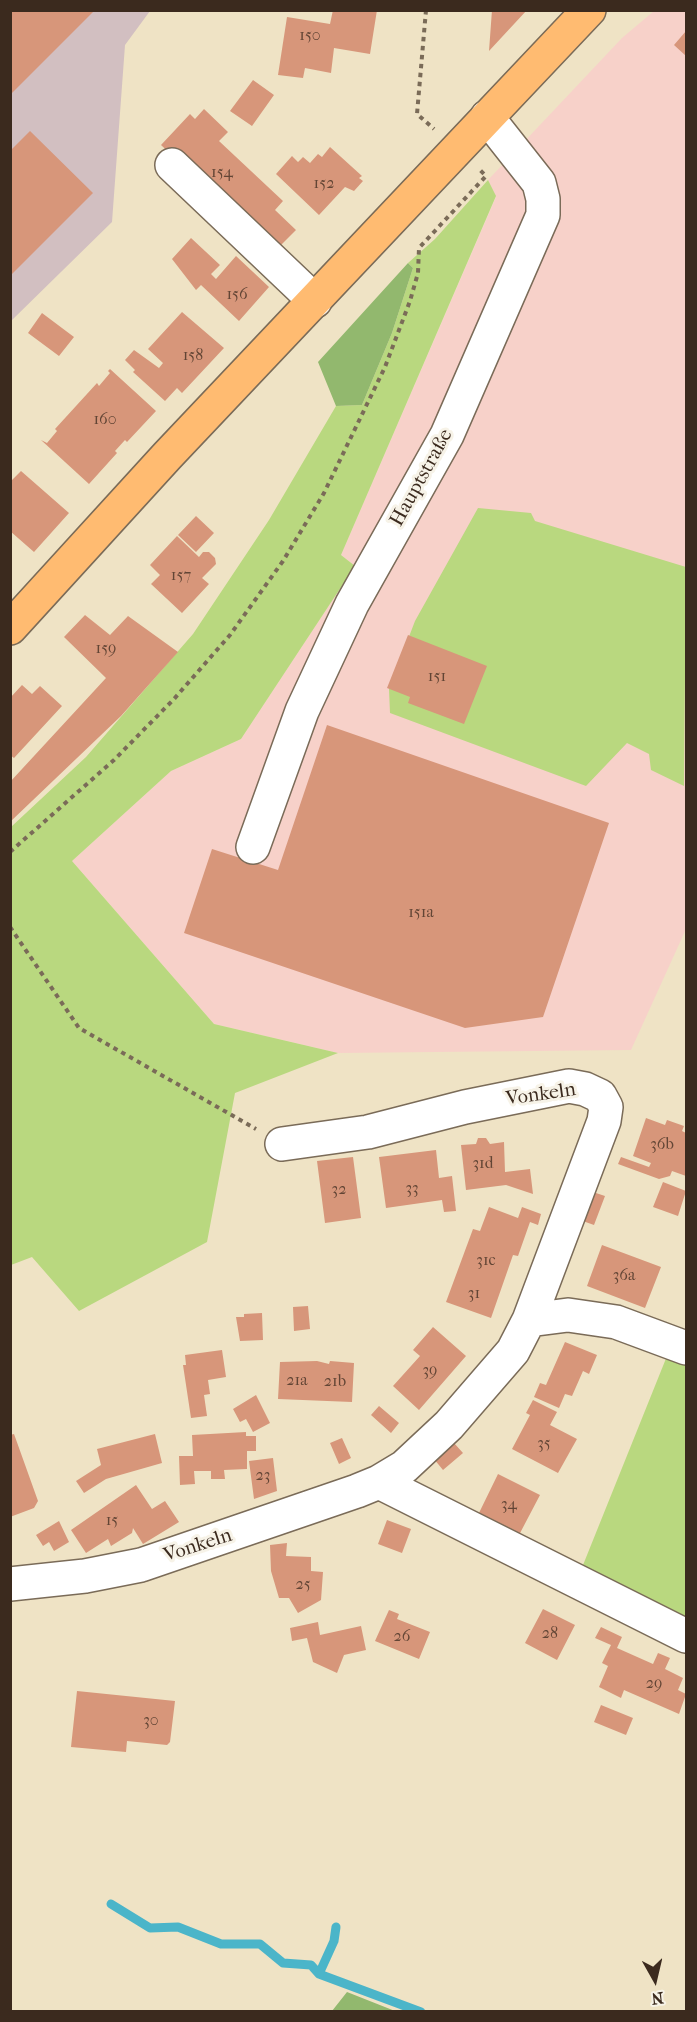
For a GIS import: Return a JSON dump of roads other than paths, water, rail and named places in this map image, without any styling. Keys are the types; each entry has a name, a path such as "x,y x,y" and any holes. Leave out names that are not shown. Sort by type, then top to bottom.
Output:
{"main road":[{"path":"10,628 167,456 590,10"}],"street":[{"name":"Hauptstraße","path":"253,847 302,711 352,604 447,435 543,215 543,199 539,183 487,117"},
{"path":"172,165 315,301"},
{"name":"Vonkeln","path":"10,1584 85,1576 141,1565 380,1482 404,1467 449,1425 513,1351 529,1320 604,1121 606,1107 600,1096 585,1089 569,1086 465,1107 368,1132 282,1144"},
{"path":"529,1320 568,1315 616,1322 687,1348"},
{"path":"380,1482 687,1636"}],"waterway":[{"path":"111,1904 150,1928 178,1927 221,1944 260,1944 283,1963 311,1965 319,1974 421,2012"},
{"path":"319,1974 334,1941 336,1927"}]}
